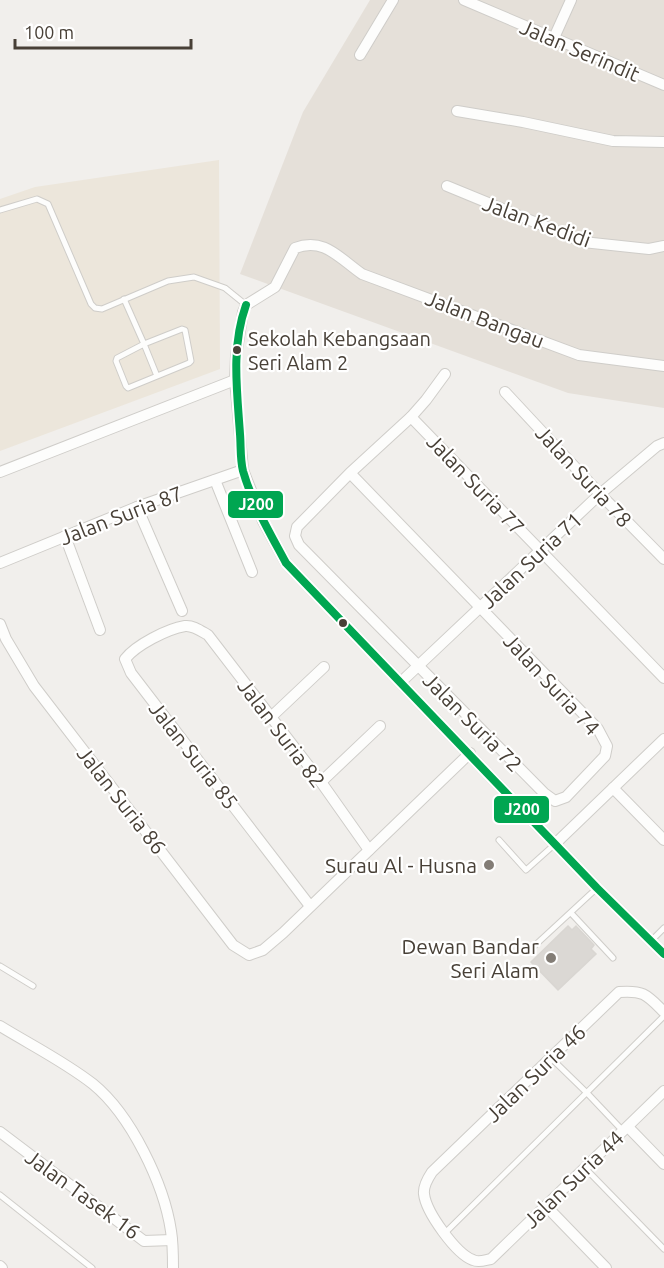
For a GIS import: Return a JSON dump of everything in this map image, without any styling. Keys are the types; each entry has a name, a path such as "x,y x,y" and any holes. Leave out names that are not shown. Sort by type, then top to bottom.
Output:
{"street":[{"path":"360,55 393,0"},
{"name":"Jalan Serindit","path":"464,0 664,85"},
{"path":"554,40 571,0"},
{"path":"457,111 613,141 664,142"},
{"name":"Jalan Kedidi","path":"447,186 583,242 649,249 664,246"},
{"name":"Jalan Bangau","path":"246,305 275,287 295,248 304,244 316,243 336,253 362,274 579,355 664,366"},
{"path":"246,305 238,345 235,380 243,470 263,520 286,563 597,888 664,954"},
{"path":"445,374 411,417 350,473 480,608"},
{"path":"0,472 235,380"},
{"name":"Jalan Suria 78","path":"505,392 664,560"},
{"name":"Jalan Suria 77","path":"411,417 664,678"},
{"name":"Jalan Suria 71","path":"401,682 600,494 657,446 664,443"},
{"name":"Jalan Suria 87","path":"0,563 137,507 243,470"},
{"name":"Jalan Suria 72","path":"350,473 297,527 295,536 299,545 417,666 544,793 555,801"},
{"path":"215,480 252,572"},
{"path":"137,507 182,611"},
{"path":"64,536 100,630"},
{"name":"Jalan Suria 74","path":"480,608 598,729 607,746 605,756 598,764 566,797 555,801"},
{"name":"Jalan Suria 86","path":"0,624 6,639 34,686 233,945 249,955 263,950 310,906"},
{"name":"Jalan Suria 82","path":"187,626 208,635 321,782 369,850"},
{"name":"Jalan Suria 85","path":"187,626 133,649 125,659 131,673 310,906"},
{"path":"271,717 324,667"},
{"path":"321,782 380,726"},
{"path":"556,843 664,739"},
{"path":"310,906 470,753"},
{"path":"613,788 664,840"},
{"name":"Jalan Suria 46","path":"445,1233 429,1207 424,1193 432,1172 619,992 646,993 664,1014"},
{"path":"0,1026 79,1074 112,1102 131,1129 151,1166 171,1230 174,1268"},
{"name":"Jalan Suria 44","path":"480,1265 491,1259 664,1091"},
{"path":"625,1129 664,1164"},
{"name":"Jalan Tasek 16","path":"0,1132 144,1241 172,1240"},
{"path":"546,1206 606,1268"},
{"path":"445,1233 460,1252 480,1265"}],"lane":[{"path":"0,210 28,200 43,201 48,204 91,304 95,308 102,309 168,281 194,278 225,288 246,305"},
{"path":"124,299 158,376"},
{"path":"182,329 185,330 190,361 128,388 116,361 117,358 144,344 182,329"},
{"path":"499,840 526,870 556,843"},
{"path":"531,949 597,888"},
{"path":"571,914 613,958"},
{"path":"651,941 664,928"},
{"path":"0,966 33,986"},
{"path":"445,1233 664,1014"},
{"path":"551,1058 625,1129"},
{"path":"585,1168 664,1249"},
{"path":"0,1195 92,1268"}],"shaded area":[{"path":"370,0 664,0 664,408 568,393 240,274 303,112"},
{"name":"Sekolah Kebangsaan Seri Alam 2","path":"219,160 220,369 0,451 0,199 35,187"}],"building":[{"path":"568,926 572,930 576,926 594,945 591,949 596,954 558,990 531,962"}],"transit line":[{"name":"J200","path":"246,305 238,337 236,369 242,466 256,506 286,563 597,888 664,954"}],"place":[{"name":"Sekolah Kebangsaan Seri Alam 2","path":"237,350"},
{"name":"Surau Al - Husna","path":"489,865"},
{"name":"Dewan Bandar Seri Alam","path":"551,958"}]}
